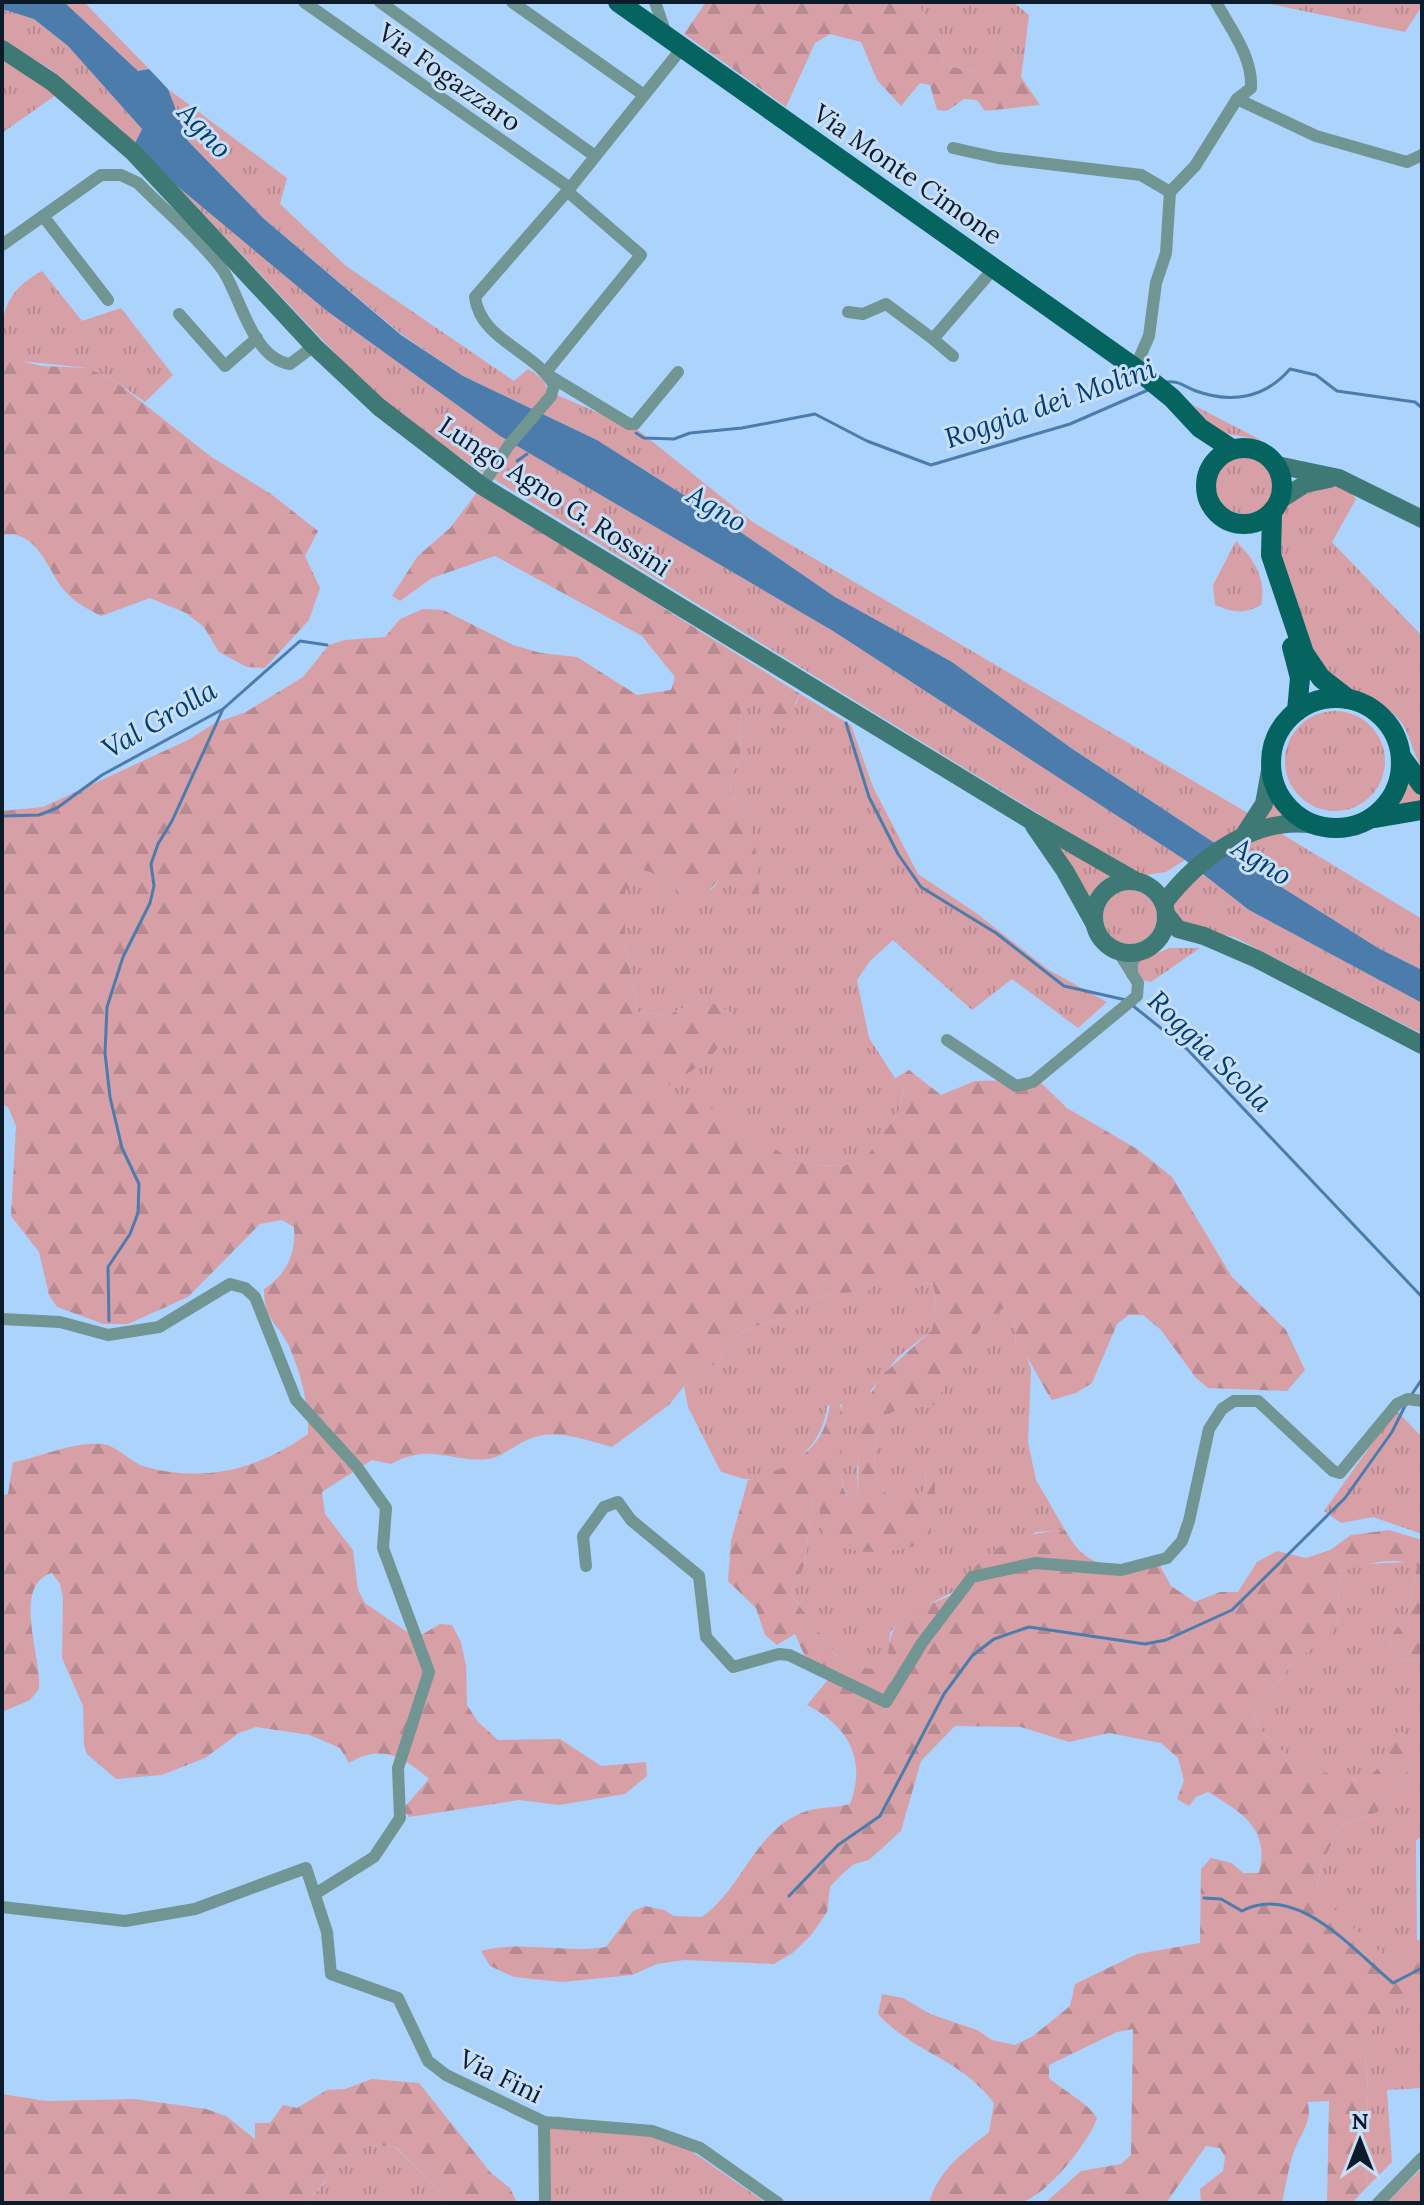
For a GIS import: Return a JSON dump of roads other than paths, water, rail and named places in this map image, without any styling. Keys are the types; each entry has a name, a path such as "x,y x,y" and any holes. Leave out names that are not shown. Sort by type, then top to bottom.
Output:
{"main road":[{"name":"Via Monte Cimone","path":"618,2 1135,368 1206,433 1232,449"},
{"name":"Lungo Agno G. Rossini","path":"2,49 52,82 134,153 314,346 379,407 482,486 1030,820 1141,882 1165,908 1178,929 1220,943 1422,1045"},
{"name":"Via Monte Cimone","path":"1164,393 1166,403 1197,441 1208,474"},
{"path":"1339,478 1305,484 1276,506 1262,520 1239,524 1228,520 1212,506 1207,496 1208,474 1213,463 1232,449 1260,451 1277,465 1282,476 1276,506 1271,555 1304,653 1321,678 1348,699"},
{"path":"1277,465 1339,478 1422,519"},
{"path":"1239,524 1264,558 1296,658 1300,678 1297,711"},
{"path":"1244,835 1264,804 1273,745 1282,726 1297,711 1330,698 1348,699 1368,706 1385,719 1396,737 1402,758 1422,785"},
{"path":"1372,819 1395,792 1402,758"},
{"path":"1271,765 1274,785 1283,802 1297,816 1314,825"},
{"path":"1094,924 1094,912 1104,891 1114,884 1172,883 1244,835 1281,822 1334,829 1422,810"},
{"name":"Lungo Agno G. Rossini","path":"1030,820 1065,871 1106,945 1118,951"},
{"path":"1118,951 1140,952 1156,942 1166,924 1165,908 1172,883"},
{"name":"Lungo Agno G. Rossini","path":"1156,942 1220,943"}],"street":[{"name":"Via Fogazzaro","path":"304,2 568,190 641,255 547,374"},
{"name":"Via Fogazzaro","path":"380,2 595,156"},
{"path":"512,2 644,95"},
{"path":"655,2 674,42 644,95 568,190 475,297 482,322 547,374 629,424 635,424 678,372"},
{"path":"1135,368 1149,336 1156,283 1166,253 1170,192 1195,166 1237,99 1251,88 1252,77 1240,45 1216,2"},
{"path":"1237,99 1316,136 1407,162 1422,155"},
{"path":"953,148 998,158 1141,175 1170,192"},
{"path":"2,245 101,175 121,175 138,183 223,270 257,338 283,363 295,363 314,346"},
{"path":"43,216 108,300"},
{"path":"933,339 995,267"},
{"path":"848,312 863,314 886,304 953,356"},
{"path":"179,314 225,366 257,338"},
{"path":"482,486 509,445 551,396 554,385 547,374"},
{"path":"947,1040 1016,1086 1033,1082 1137,996 1138,983 1118,951"},
{"path":"1132,974 1132,962 1140,952"},
{"path":"2,1319 60,1322 108,1335 159,1327 230,1284 245,1288 255,1297 296,1400 357,1467 386,1508 383,1548 429,1672 398,1768 400,1818 374,1857 315,1894 310,1872 302,1867 195,1909 125,1921 2,1907"},
{"path":"586,1566 583,1536 604,1507 618,1502 631,1520 699,1576 706,1637 733,1667 779,1654 789,1655 886,1702 922,1643 972,1577 1035,1563 1121,1570 1167,1558 1182,1541 1189,1521 1209,1429 1222,1409 1234,1401 1258,1401 1333,1471 1340,1473 1397,1404 1408,1399 1422,1401"},
{"name":"Via Fini","path":"315,1894 327,1932 331,1974 398,1998 428,2061 446,2075 544,2122"},
{"path":"545,2203 544,2122 664,2135 700,2148 778,2203"},
{"path":"1378,2203 1422,2158"}],"water":[{"path":"2,2 64,2 138,71 149,69 168,89 188,141 264,219 401,335 463,376 597,440 723,520 835,597 952,662 1071,748 1275,883 1378,948 1422,970 1422,1003 1249,910 1185,860 833,631 500,436 327,311 177,186 135,143 142,129 68,46 34,19 2,9"}],"waterway":[{"name":"Roggia dei Molini","path":"1166,382 1178,383 1209,395 1247,396 1270,386 1290,369 1316,375 1337,391 1415,402 1422,408"},
{"name":"Roggia dei Molini","path":"636,433 644,438 674,439 690,433 742,428 815,414 867,441 931,465 1070,424 1148,390"},
{"name":"Val Grolla","path":"517,461 527,454"},
{"name":"Val Grolla","path":"2,816 39,815 57,808 102,775 223,709 300,641 327,645"},
{"path":"109,1321 108,1267 130,1234 138,1213 139,1184 122,1148 110,1097 105,1053 107,1007 123,957 150,903 154,886 151,864 158,844 172,821 223,709"},
{"name":"Roggia Scola","path":"846,723 869,797 898,854 921,887 996,933 1064,986 1126,1000"},
{"name":"Roggia Scola","path":"1132,1005 1187,1049 1422,1297"},
{"path":"1412,1394 1422,1379"},
{"path":"789,1896 838,1845 880,1816 944,1694 972,1656 994,1639 1029,1627 1145,1644 1166,1640 1232,1610 1345,1498 1392,1432 1406,1404"},
{"path":"1204,1898 1221,1899 1242,1911 1263,1904 1283,1905 1303,1912 1342,1938 1393,1983 1422,1968"}],"water label":[{"name":"Agno","path":"205,130"},
{"name":"Agno","path":"717,508"},
{"name":"Agno","path":"1262,861"}]}
